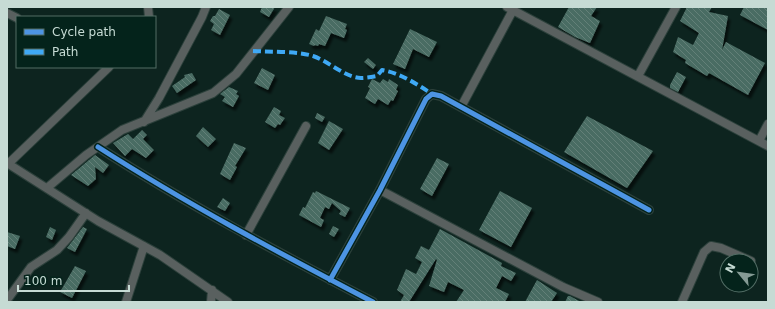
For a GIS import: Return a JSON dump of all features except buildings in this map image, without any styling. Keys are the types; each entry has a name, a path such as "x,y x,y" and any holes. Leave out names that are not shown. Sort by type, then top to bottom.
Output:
{"street":[{"path":"144,122 163,91 206,7"},
{"path":"47,188 86,155 122,130 213,93 236,74 289,7"},
{"path":"638,76 676,7"},
{"path":"461,107 510,8 768,146"},
{"path":"7,13 16,18"},
{"path":"108,68 8,163 86,214 160,255 228,302"},
{"path":"330,280 380,190 426,99 432,94 441,96 649,210"},
{"path":"759,141 768,124"},
{"path":"246,235 306,126"},
{"path":"98,147 246,235 373,302"},
{"path":"380,190 563,287 598,302"},
{"path":"7,300 31,267 57,250 70,237 86,214"},
{"path":"126,302 144,246"},
{"path":"682,302 704,252 712,246 732,253"},
{"path":"211,302 212,290"}],"marked path":[{"path":"253,51 307,54 319,58 355,77 363,78 377,76 382,70 389,71 408,79 432,94"}],"cycle path":[{"path":"330,280 380,190 426,99 432,94 441,96 649,210"},
{"path":"98,147 234,228 373,302"}]}
